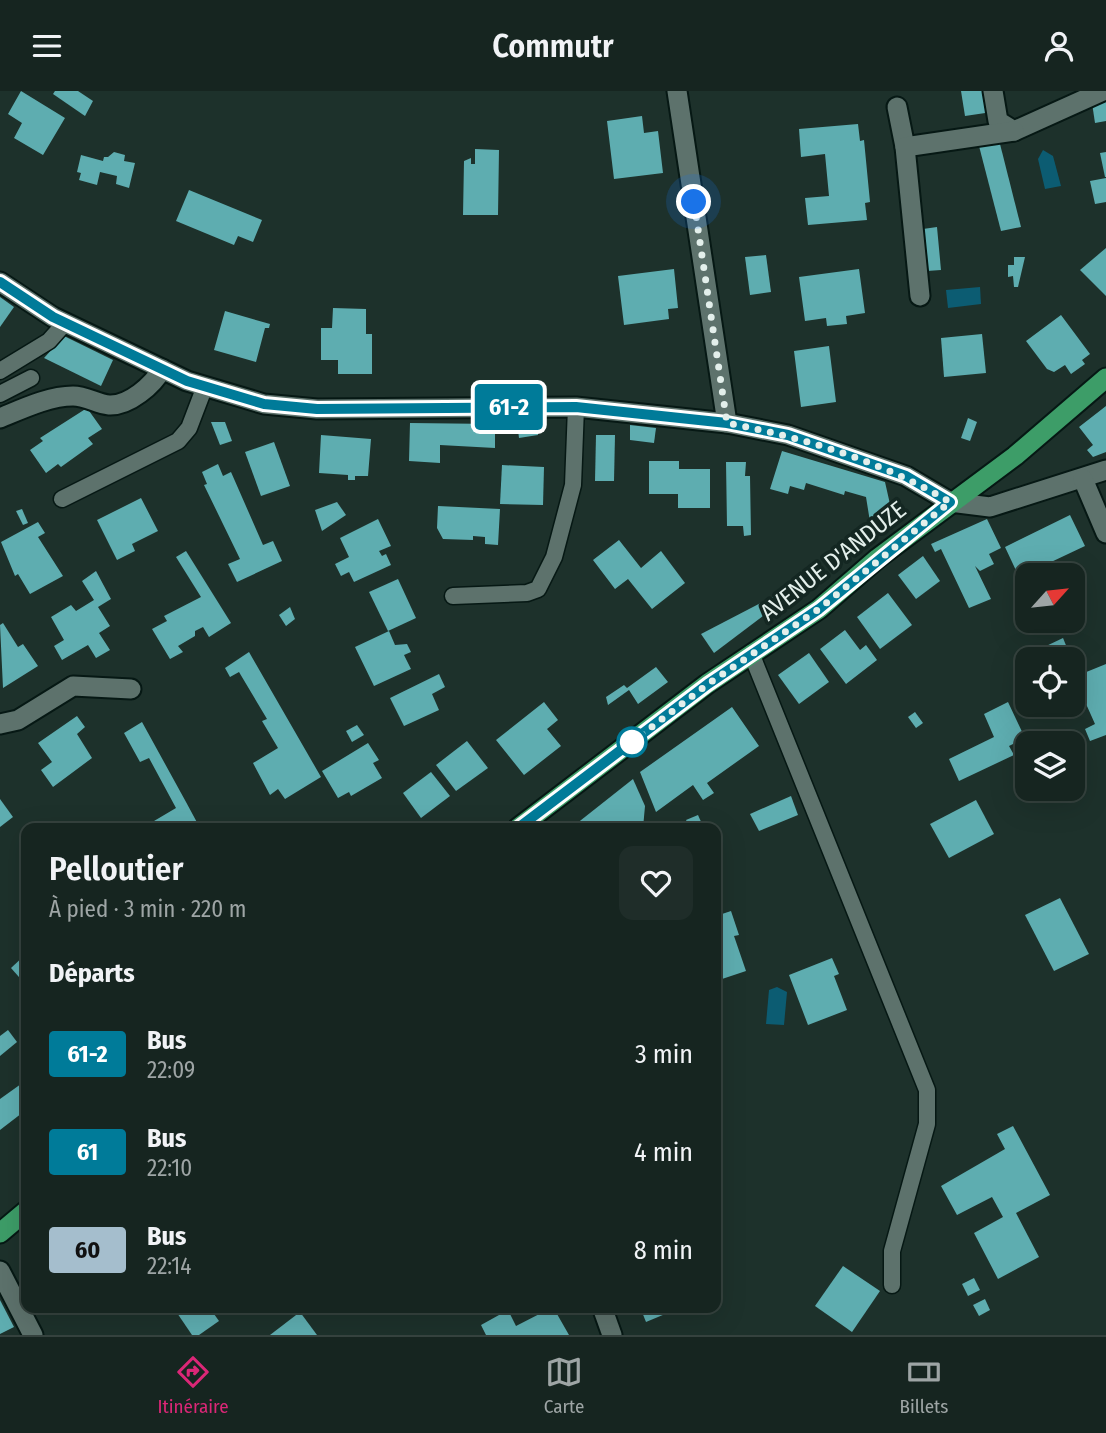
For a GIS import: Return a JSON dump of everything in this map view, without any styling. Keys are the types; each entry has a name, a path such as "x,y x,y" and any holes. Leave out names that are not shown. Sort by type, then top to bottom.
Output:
{"main road":[{"name":"AVENUE D'ANDUZE","path":"525,823 751,653 819,609 950,502 1015,456 1106,379"},
{"path":"0,1233 21,1215"}],"street":[{"path":"677,91 727,423"},
{"path":"993,91 998,121 1014,131"},
{"path":"905,147 1014,131 1103,91"},
{"path":"897,107 905,147 920,296"},
{"path":"0,282 65,323 162,369 205,386 264,404 317,409 576,407 727,423 788,435 906,476 950,502 990,506 1106,470"},
{"path":"0,418 27,407 70,396 90,397 109,405 124,402 141,392 162,369"},
{"path":"1083,479 1106,533"},
{"path":"0,724 18,720 73,686 131,689"},
{"path":"0,1271 21,1312"},
{"path":"22,1313 33,1335"},
{"path":"604,1313 612,1335"}],"lane":[{"path":"0,371 49,341 65,323"},
{"path":"0,394 31,378"},
{"path":"62,499 178,441 189,428 205,386"},
{"path":"453,596 527,593 538,589 554,557 573,485 576,407"},
{"path":"751,653 927,1090 928,1124 892,1251 892,1285"}],"water":[{"path":"1043,150 1053,156 1061,186 1045,189 1038,159"},
{"path":"980,287 981,304 948,308 946,290"},
{"path":"777,987 787,992 784,1025 766,1024 769,990"}],"building":[{"path":"21,91 65,118 43,155 14,138 22,123 8,114"},
{"path":"55,91 78,91 93,101 85,116 53,94"},
{"path":"961,91 987,91 992,112 965,116"},
{"path":"1106,96 1106,121 1095,123 1092,103"},
{"path":"642,116 644,133 658,131 663,173 614,179 607,121"},
{"path":"858,124 860,141 864,140 870,202 865,203 867,220 808,225 805,198 829,196 825,154 801,157 799,129"},
{"path":"999,140 1021,227 1001,231 979,146"},
{"path":"475,149 499,150 498,215 463,215 464,161 471,158 471,164 475,164"},
{"path":"114,152 125,155 124,161 135,163 129,188 116,184 117,176 100,172 97,185 79,180 81,173 77,172 81,155 103,161 104,157"},
{"path":"1106,152 1106,177 1105,177 1100,153"},
{"path":"1106,178 1106,202 1095,204 1090,181"},
{"path":"189,190 262,220 253,242 238,236 234,245 176,221"},
{"path":"937,227 941,270 927,271 923,229"},
{"path":"1106,248 1106,296 1080,270"},
{"path":"766,255 771,292 750,295 745,257"},
{"path":"1014,257 1025,257 1018,287 1014,287 1013,276 1008,277 1008,265 1014,265"},
{"path":"674,269 678,308 668,309 669,319 624,325 618,276"},
{"path":"859,269 865,313 846,316 847,324 827,326 826,318 805,321 799,277"},
{"path":"0,297 14,307 0,327"},
{"path":"333,308 366,309 366,334 372,334 372,374 338,374 338,360 321,360 321,328 332,328"},
{"path":"225,311 270,324 269,328 265,328 256,362 214,350"},
{"path":"1061,315 1090,354 1082,360 1085,364 1071,374 1065,365 1054,372 1047,369 1026,341"},
{"path":"982,334 986,373 944,377 941,338"},
{"path":"64,336 113,360 101,386 44,358"},
{"path":"829,346 836,402 801,407 794,351"},
{"path":"1106,406 1106,452 1093,457 1087,450 1093,445 1079,427"},
{"path":"87,408 102,429 88,438 93,444 61,467 58,464 46,473 30,450 43,441 40,438"},
{"path":"968,418 977,422 970,441 961,438"},
{"path":"536,420 538,435 519,438 517,422"},
{"path":"211,422 225,422 232,441 220,445"},
{"path":"410,423 495,424 495,448 440,445 440,463 409,461"},
{"path":"630,425 656,428 654,443 630,440"},
{"path":"321,435 371,439 368,476 355,476 355,480 348,480 348,475 319,473"},
{"path":"596,435 615,435 614,481 595,481"},
{"path":"274,442 290,486 261,496 245,452"},
{"path":"782,451 885,482 892,513 871,528 866,497 845,491 844,495 806,483 804,490 790,486 788,494 770,489"},
{"path":"649,461 679,461 679,469 710,469 710,508 678,508 678,494 649,494"},
{"path":"726,462 746,462 745,476 750,476 751,535 744,536 743,526 727,526"},
{"path":"218,464 223,476 231,472 263,545 273,541 282,561 237,582 228,564 240,559 204,485 207,484 202,472"},
{"path":"502,465 544,467 543,505 500,504"},
{"path":"141,498 158,531 132,544 135,551 117,560 97,520"},
{"path":"337,502 346,515 322,531 315,510"},
{"path":"438,506 500,509 498,545 485,544 485,537 473,536 473,540 443,539 437,528"},
{"path":"22,509 28,523 23,525 16,511"},
{"path":"1070,515 1085,546 1049,563 1015,563 1015,568 1005,547"},
{"path":"378,519 391,546 379,551 382,556 386,554 391,565 354,582 349,572 341,576 335,564 349,557 340,538"},
{"path":"987,519 1001,548 989,554 994,564 980,571 975,566 991,599 969,608 941,549 935,552 931,544"},
{"path":"38,522 45,533 38,537 63,576 30,594 18,574 15,576 1,542"},
{"path":"619,540 641,568 661,551 685,583 652,609 628,579 615,589 593,560"},
{"path":"186,551 231,623 209,637 203,627 195,631 195,636 178,646 183,652 170,659 152,629 167,621 164,616 201,597 176,557"},
{"path":"923,556 940,581 916,599 898,575"},
{"path":"96,571 111,599 98,607 110,626 99,633 110,650 96,658 88,645 62,660 54,646 64,640 51,617 71,605 76,611 94,600 82,581"},
{"path":"398,579 416,618 388,631 369,592"},
{"path":"784,591 788,597 714,653 701,634"},
{"path":"888,593 912,625 880,649 857,617"},
{"path":"290,607 295,619 286,626 279,615"},
{"path":"3,623 18,647 23,644 38,666 3,688 0,625"},
{"path":"845,630 860,650 866,645 877,660 846,684 820,649"},
{"path":"389,631 395,645 407,644 411,652 404,655 411,669 374,686 355,647"},
{"path":"1063,638 1067,647 1044,647"},
{"path":"249,652 321,777 285,799 278,789 270,795 253,763 278,748 262,721 267,719 239,672 230,677 225,668"},
{"path":"809,653 829,682 799,704 778,675"},
{"path":"1106,664 1106,735 1090,741 1085,729 1095,724 1085,702 1085,673"},
{"path":"656,667 668,682 638,704 629,690 608,705 606,697 624,685 627,688"},
{"path":"439,674 445,687 432,694 439,710 404,726 390,698"},
{"path":"544,702 558,720 547,729 561,746 524,775 496,740"},
{"path":"1008,702 1022,731 1015,731 1015,743 1009,746 1014,755 959,781 949,759 994,737 984,714"},
{"path":"732,707 759,746 707,783 714,793 703,800 693,785 656,812 640,772"},
{"path":"915,712 923,723 916,728 908,717"},
{"path":"77,716 85,727 77,734 92,758 53,787 41,770 52,762 38,743"},
{"path":"142,722 197,823 155,823 154,821 176,808 149,758 140,762 124,733"},
{"path":"357,725 364,735 352,742 346,731"},
{"path":"467,741 488,768 456,791 436,765"},
{"path":"368,743 379,760 373,763 382,778 351,796 349,792 338,798 322,771"},
{"path":"431,772 450,796 421,818 403,793"},
{"path":"633,779 645,806 643,823 577,823"},
{"path":"791,796 798,815 759,831 750,814"},
{"path":"0,799 13,817 0,827"},
{"path":"976,800 994,834 949,858 930,824"},
{"path":"698,815 702,823 688,823 686,820"},
{"path":"1060,898 1089,954 1054,971 1025,915"},
{"path":"731,911 739,935 734,936 746,971 721,979 721,914"},
{"path":"832,958 839,974 834,976 847,1010 808,1025 789,975"},
{"path":"21,959 21,979 11,968"},
{"path":"8,1030 17,1042 0,1056 0,1036"},
{"path":"21,1084 21,1114 0,1130 0,1099"},
{"path":"1013,1126 1050,1195 1016,1213 1039,1257 998,1279 974,1233 1003,1217 992,1197 957,1215 941,1186 1005,1149 997,1134"},
{"path":"843,1266 880,1291 852,1332 815,1306"},
{"path":"974,1278 980,1290 968,1296 962,1284"},
{"path":"985,1299 990,1310 979,1316 973,1305"},
{"path":"0,1300 14,1327 0,1334"},
{"path":"177,1313 213,1313 219,1321 199,1335 192,1335"},
{"path":"301,1313 317,1335 270,1335"},
{"path":"503,1313 510,1313 516,1326 541,1313 556,1313 569,1335 486,1335 481,1325"},
{"path":"642,1313 668,1313 646,1322"}],"bus line":[{"name":"61-2","path":"0,282 53,317 187,381 264,404 317,409 576,407 727,423 788,435 906,476 950,502 878,558 819,609 708,684 525,823"}],"route":[{"path":"632,742 751,653 819,609 878,558 950,502 906,476 788,435 727,423 694,202"}]}
